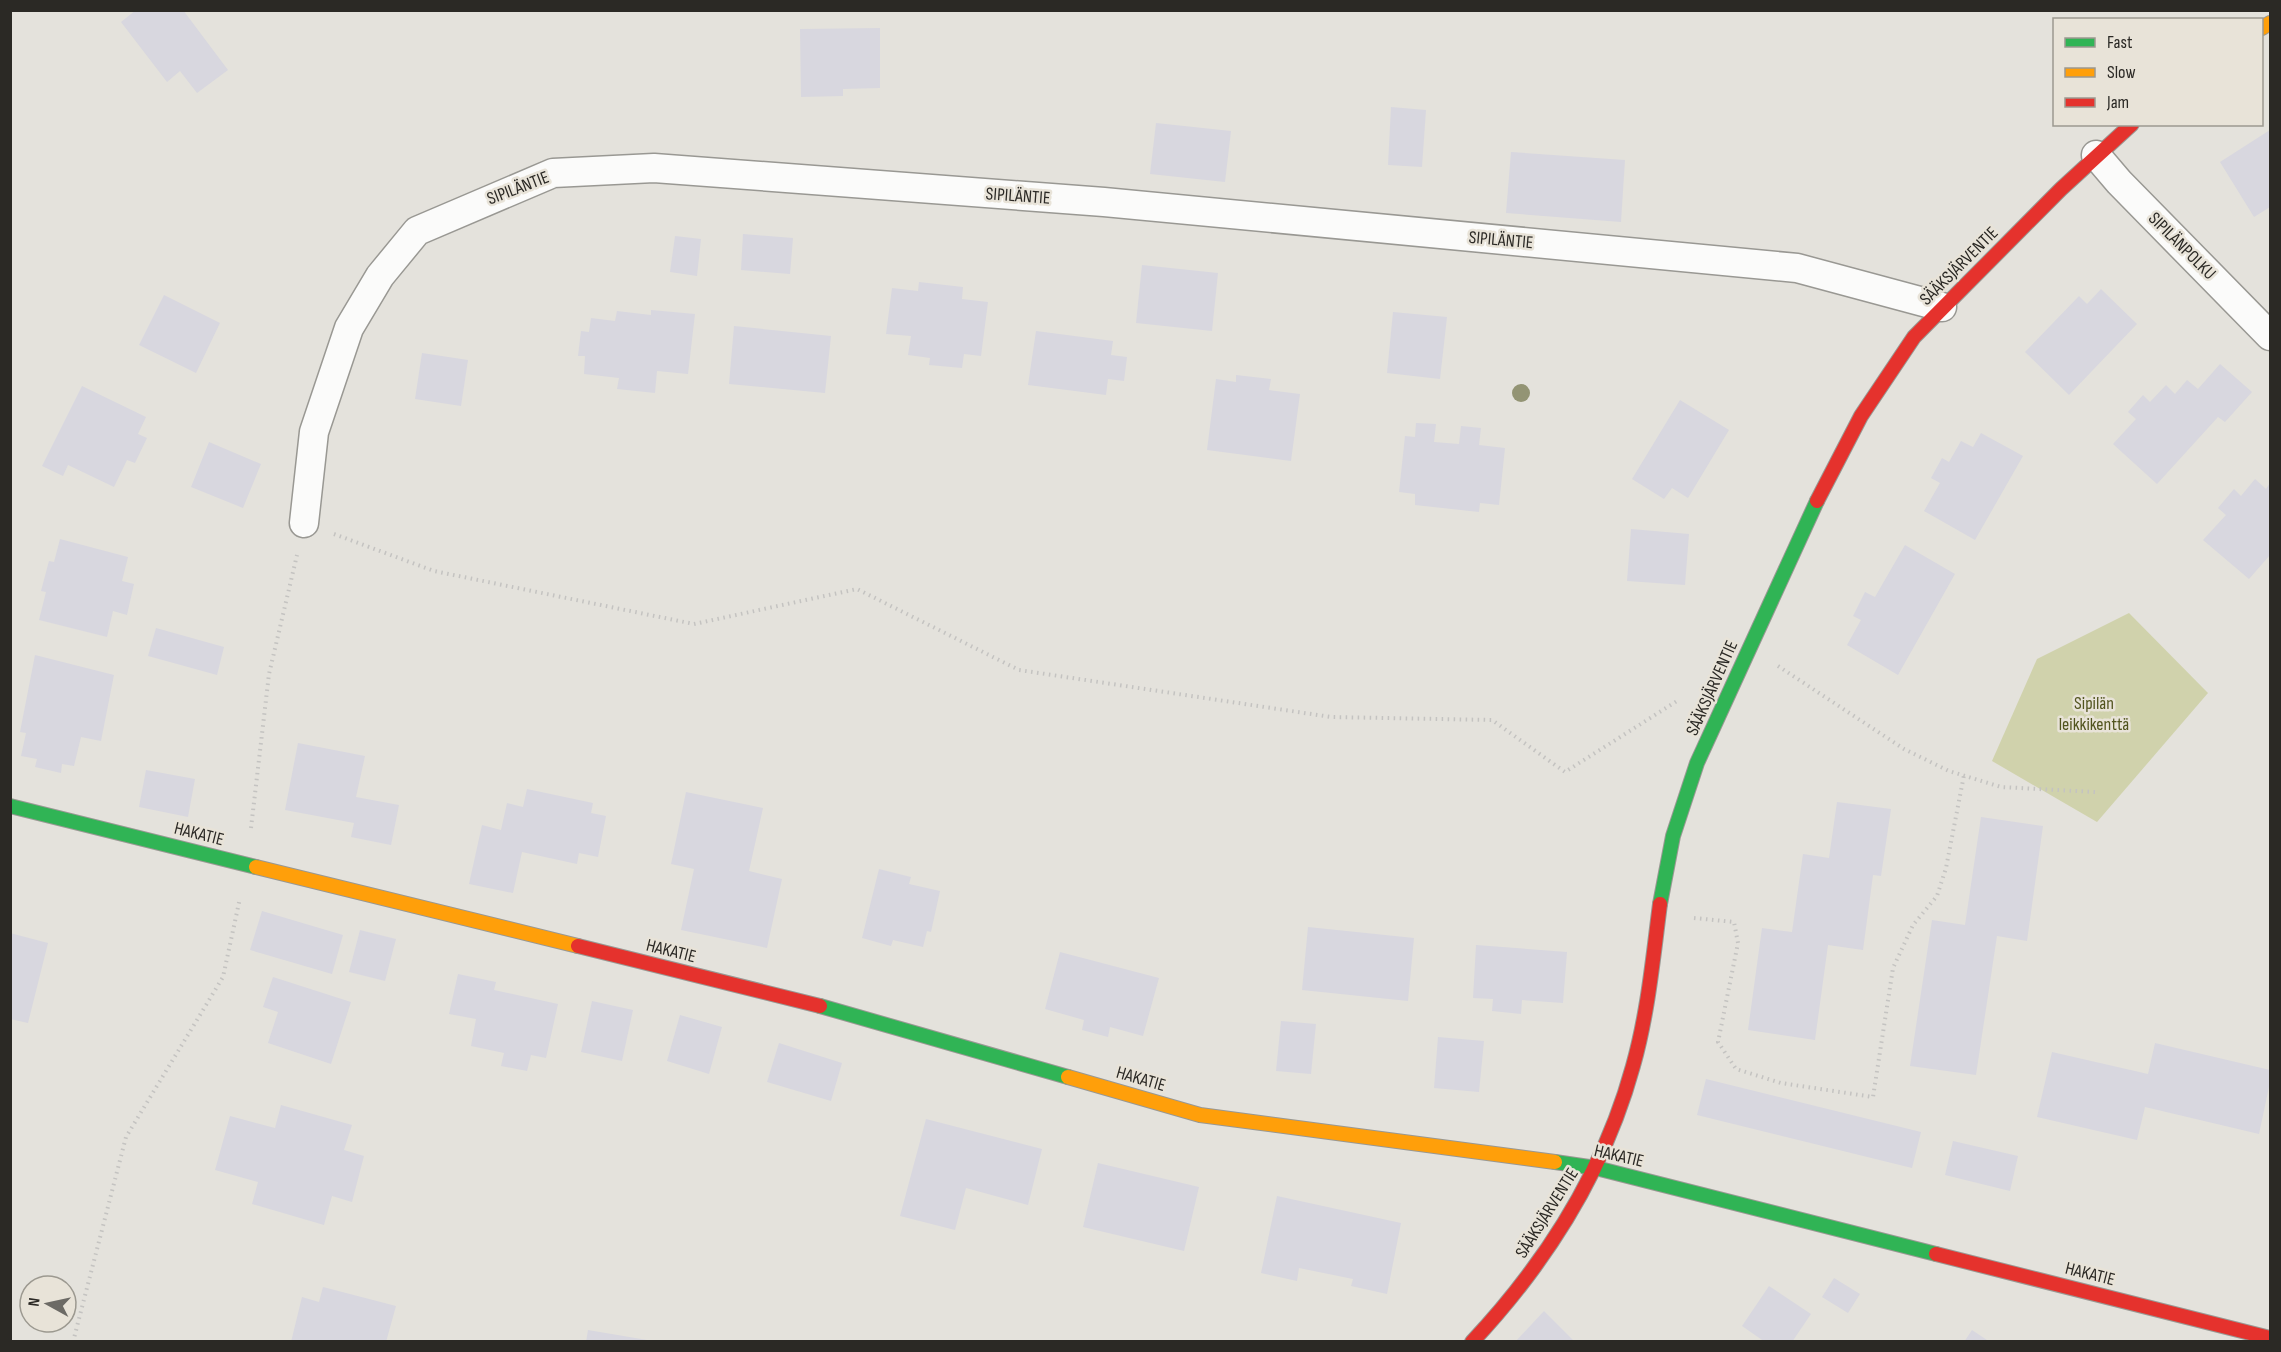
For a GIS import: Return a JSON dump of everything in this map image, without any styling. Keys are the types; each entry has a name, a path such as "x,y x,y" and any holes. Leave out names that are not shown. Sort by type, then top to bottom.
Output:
{"street":[{"name":"SÄÄKSJÄRVENTIE","path":"1472,1341 1505,1309 1556,1239 1596,1168 1621,1110 1645,1019 1667,860 1680,810 1694,773 1834,464 1905,349 1942,307 2096,155 2130,126"},
{"name":"SIPILÄNPOLKU","path":"2096,155 2119,182 2271,336"},
{"name":"SIPILÄNTIE","path":"304,523 314,432 350,328 380,276 417,231 553,173 654,168 1104,202 1786,267 1942,307"},
{"name":"HAKATIE","path":"10,806 856,1016 1200,1115 1596,1168 2271,1338"}],"path":[{"path":"73,1341 126,1137 223,977 247,865 269,674 304,523 435,571 694,624 857,589 1019,670 1331,717 1492,720 1565,772 1677,701"},
{"path":"1770,661 1904,749 1965,775 2001,786 2094,792"},
{"path":"1661,914 1734,922 1738,943 1718,1042 1736,1069 1781,1083 1874,1097 1893,968 1913,925 1937,896 1946,868 1965,775"}],"green space":[{"name":"Sipilän leikkikenttä","path":"2129,613 2208,693 2097,822 1992,761 2037,659"}],"building":[{"path":"136,10 183,10 228,70 197,93 180,71 167,82 121,22"},
{"path":"880,28 880,88 843,89 843,96 801,97 800,29"},
{"path":"1391,107 1426,110 1422,167 1388,165"},
{"path":"1156,123 1231,131 1225,182 1150,174"},
{"path":"2270,130 2270,207 2254,217 2220,162"},
{"path":"1511,152 1625,160 1621,222 1506,213"},
{"path":"743,234 793,238 790,274 741,270"},
{"path":"675,236 701,239 697,276 670,272"},
{"path":"1142,265 1218,273 1212,331 1136,323"},
{"path":"919,282 963,287 962,299 988,302 981,356 964,354 962,368 929,365 930,358 908,355 911,336 886,334 892,288 918,291"},
{"path":"2101,289 2137,324 2069,395 2025,352 2079,296 2087,304"},
{"path":"164,295 220,323 196,373 139,345"},
{"path":"651,310 695,314 688,374 657,371 655,393 617,389 619,378 584,374 585,356 578,356 581,331 589,332 591,318 615,321 617,311 651,315"},
{"path":"1393,312 1447,317 1440,379 1387,373"},
{"path":"734,326 831,336 825,393 729,384"},
{"path":"1036,331 1113,341 1111,355 1127,357 1124,381 1108,379 1106,395 1028,385"},
{"path":"422,353 468,360 461,406 415,399"},
{"path":"2220,364 2252,392 2225,422 2218,417 2157,484 2113,444 2136,419 2128,412 2143,395 2150,402 2166,385 2175,394 2187,380 2198,389"},
{"path":"1236,375 1271,379 1269,390 1300,394 1291,461 1207,450 1216,379 1236,382"},
{"path":"82,386 146,417 138,434 147,438 135,463 127,460 114,487 68,465 63,476 42,466"},
{"path":"1680,400 1729,430 1688,498 1672,488 1664,499 1632,479"},
{"path":"1416,423 1436,424 1434,442 1459,444 1461,426 1481,428 1479,445 1505,448 1499,505 1480,503 1479,512 1415,505 1415,494 1399,492 1405,436 1415,437"},
{"path":"1981,433 2023,456 1975,540 1924,511 1940,483 1931,478 1942,458 1949,462 1961,441 1973,447"},
{"path":"209,442 261,464 243,508 191,487"},
{"path":"2255,479 2266,489 2270,483 2270,555 2249,579 2203,540 2226,515 2218,508 2234,489 2241,496"},
{"path":"1631,529 1689,534 1685,585 1627,581"},
{"path":"60,539 128,557 122,581 134,584 127,615 113,611 107,637 39,620 46,592 41,591 49,561 54,562"},
{"path":"1905,545 1955,574 1898,675 1847,645 1861,620 1853,616 1865,592 1875,597"},
{"path":"156,628 224,647 217,675 148,656"},
{"path":"35,655 114,675 101,741 81,737 74,766 62,764 61,773 35,767 37,759 21,756 26,733 20,732"},
{"path":"298,743 365,756 356,797 399,805 391,845 351,837 354,823 285,810"},
{"path":"146,770 195,779 188,817 139,807"},
{"path":"527,789 593,803 591,813 606,816 598,857 579,853 577,864 522,852 513,893 469,884 482,825 501,830 507,803 523,807"},
{"path":"686,792 763,808 749,871 782,879 767,948 681,930 694,869 671,864"},
{"path":"1837,802 1891,809 1881,876 1873,875 1863,950 1828,945 1815,1040 1748,1030 1762,928 1792,932 1803,854 1829,858"},
{"path":"1981,817 2043,826 2027,941 1997,936 1976,1075 1910,1066 1932,920 1965,925"},
{"path":"879,869 911,877 909,884 940,891 931,932 927,931 923,947 893,940 891,946 862,938"},
{"path":"262,911 343,935 332,974 250,950"},
{"path":"1308,927 1414,938 1408,1001 1302,990"},
{"path":"360,930 396,939 385,981 349,972"},
{"path":"10,933 48,943 28,1023 10,1019"},
{"path":"1476,945 1567,952 1563,1003 1522,1000 1521,1014 1492,1011 1493,999 1473,998"},
{"path":"1060,952 1159,978 1143,1036 1110,1027 1108,1037 1082,1030 1084,1020 1045,1009"},
{"path":"458,974 496,982 494,990 558,1004 546,1058 531,1055 527,1071 501,1066 504,1053 471,1046 476,1019 449,1014"},
{"path":"273,977 351,1002 331,1064 268,1043 278,1012 263,1007"},
{"path":"592,1001 633,1010 622,1061 581,1052"},
{"path":"680,1015 722,1027 709,1074 667,1061"},
{"path":"1281,1021 1316,1024 1311,1074 1276,1071"},
{"path":"1438,1037 1484,1041 1479,1092 1434,1088"},
{"path":"779,1043 842,1063 831,1101 767,1082"},
{"path":"2155,1043 2270,1070 2270,1082 2259,1134 2145,1107 2137,1140 2037,1117 2052,1052 2148,1074"},
{"path":"1706,1079 1921,1132 1912,1168 1697,1115"},
{"path":"281,1105 352,1125 344,1150 364,1156 352,1202 332,1196 324,1225 252,1204 258,1182 215,1170 230,1116 275,1128"},
{"path":"926,1119 1042,1149 1028,1205 966,1188 955,1230 900,1216"},
{"path":"1953,1141 2018,1156 2010,1191 1945,1175"},
{"path":"1098,1163 1199,1187 1184,1251 1083,1227"},
{"path":"1277,1196 1401,1223 1387,1294 1351,1286 1353,1279 1299,1268 1297,1281 1261,1273"},
{"path":"1834,1278 1860,1294 1848,1313 1822,1297"},
{"path":"1769,1286 1811,1314 1792,1342 1765,1342 1742,1326"},
{"path":"323,1287 396,1306 386,1342 291,1342 302,1297 319,1302"},
{"path":"1544,1311 1575,1342 1515,1342"},
{"path":"588,1330 647,1340 647,1342 586,1342"},
{"path":"1972,1330 1990,1342 1964,1342"}],"traffic: fast":[{"path":"1660,904 1673,836 1697,763 1817,501"},
{"path":"10,806 256,867"},
{"path":"820,1006 1068,1077"},
{"path":"1555,1162 1596,1168 1936,1254"}],"traffic: slow":[{"path":"2263,27 2270,23"},
{"path":"256,867 578,946"},
{"path":"1068,1077 1200,1115 1555,1162"}],"traffic: jam":[{"path":"1817,501 1861,416 1914,337 2061,189 2130,126"},
{"path":"1472,1342 1525,1280 1548,1247 1570,1214 1606,1143 1621,1105 1643,1026 1660,904"},
{"path":"578,946 820,1006"},
{"path":"1936,1254 2270,1338"}]}
